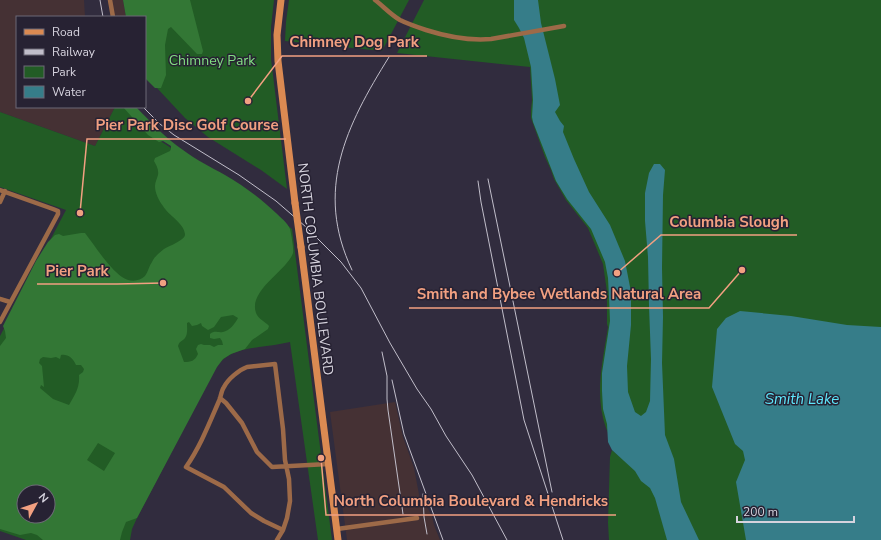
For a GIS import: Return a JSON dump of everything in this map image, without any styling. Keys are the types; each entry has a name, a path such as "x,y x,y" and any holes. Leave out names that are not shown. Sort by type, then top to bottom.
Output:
{"main road":[{"name":"NORTH COLUMBIA BOULEVARD","path":"281,0 277,35 278,61 338,540"}],"street":[{"path":"110,0 113,16"},
{"path":"375,0 398,19 406,23 444,36 471,40 503,37 564,26"},
{"path":"0,202 3,191 58,211 58,214 0,322"},
{"path":"0,299 10,302"},
{"path":"277,540 283,530 287,518 290,501 289,479 286,466 275,364 247,367 243,368 224,386 198,447 186,467 224,487 251,513 283,530"},
{"path":"220,398 226,402 242,423 255,450 269,465 274,467 328,464"},
{"path":"337,529 417,518"}],"shaded area":[{"path":"0,0 84,0 85,16 16,16 16,108 114,108 95,146 0,112"},
{"path":"108,0 123,0 126,16 111,16"},
{"path":"395,402 403,437 414,468 421,505 427,507 432,516 440,540 347,540 330,412"}],"green space":[{"path":"123,0 190,0 203,51 202,54 197,54 171,27 168,29 165,45 166,75 161,88 155,88 146,79 146,16 126,16"},
{"name":"Chimney Park","path":"171,0 274,0 271,27 271,59 287,189 261,170 208,137 185,118 157,88 146,52 146,47"},
{"path":"289,0 409,0 382,51 285,41"},
{"path":"424,0 881,0 881,540 609,540 608,523 610,457 612,450 621,458 606,428 602,416 600,390 608,327 607,292 603,264 588,228 566,200 554,179 545,157 531,118 532,100 530,67 397,53"},
{"path":"114,108 128,108 162,142 292,229 332,540 318,540 290,342 239,351 228,356 218,365 137,518 132,529 130,540 26,540 0,531 0,336 66,210 0,187 0,112 95,146"},
{"path":"124,108 137,108 158,130 176,145 193,157 232,179 258,197 284,220 289,227 293,253 284,267 263,289 258,296 255,305 257,315 269,326 268,329 252,340 245,349 231,354 223,359 217,367 137,518 126,522 120,540 43,540 37,535 31,533 20,535 0,529 0,346 6,338 3,326 36,261 48,242 55,235 59,234 63,236 85,233 107,263 117,273 128,280 134,281 145,276 153,260 159,253 180,241 185,236 182,226 165,209 155,189 158,173 154,161 155,158 170,151 171,149 171,146 163,141 159,142 148,135","holes":["233,315 238,318 234,325 227,330 223,332 213,332 210,334 210,338 220,338 223,345 214,347 210,345 198,345 196,349 198,354 196,358 194,360 184,362 178,346 186,336 187,323 189,322 192,326 201,323 202,326 208,330 214,327 221,317","61,355 72,358 76,365 81,365 84,369 79,375 78,387 69,405 53,399 40,388 41,385 44,387 42,366 39,363 40,359 43,357 56,357 60,359","98,443 115,453 104,471 87,460"]}],"water":[{"path":"514,0 538,0 541,23 560,105 555,112 564,126 563,132 589,192 610,225 625,261 631,292 631,325 627,366 628,392 635,412 641,416 646,412 650,401 651,359 645,193 649,173 654,164 660,164 665,170 663,195 662,363 665,435 674,459 681,502 699,540 667,540 655,498 650,488 641,481 635,471 612,450 608,442 602,391 602,373 610,321 608,278 605,262 591,229 567,199 556,181 533,122 531,67 524,38 514,20"},
{"name":"Smith Lake","path":"740,311 791,316 847,325 881,327 881,540 746,540 736,482 745,460 743,451 735,444 712,387 717,329 726,318"}],"railway":[{"path":"100,0 103,16"},
{"path":"352,270 341,241 336,213 336,186 340,159 348,134 360,108 389,57"},
{"path":"144,108 174,135 239,175 276,201 306,227 341,262 361,288 390,343 446,436 472,475 507,540"},
{"path":"488,179 552,492"},
{"path":"478,181 524,420 563,540"},
{"path":"382,352 387,376 388,410 403,514"},
{"path":"392,380 404,434 443,540"},
{"path":"423,494 424,517 427,534"}],"place":[{"name":"Chimney Dog Park","path":"248,101"},
{"name":"Pier Park Disc Golf Course","path":"80,213"},
{"name":"Smith and Bybee Wetlands Natural Area","path":"742,270"},
{"name":"Columbia Slough","path":"617,273"},
{"name":"Pier Park","path":"163,283"},
{"name":"North Columbia Boulevard & Hendricks","path":"321,458"}]}
